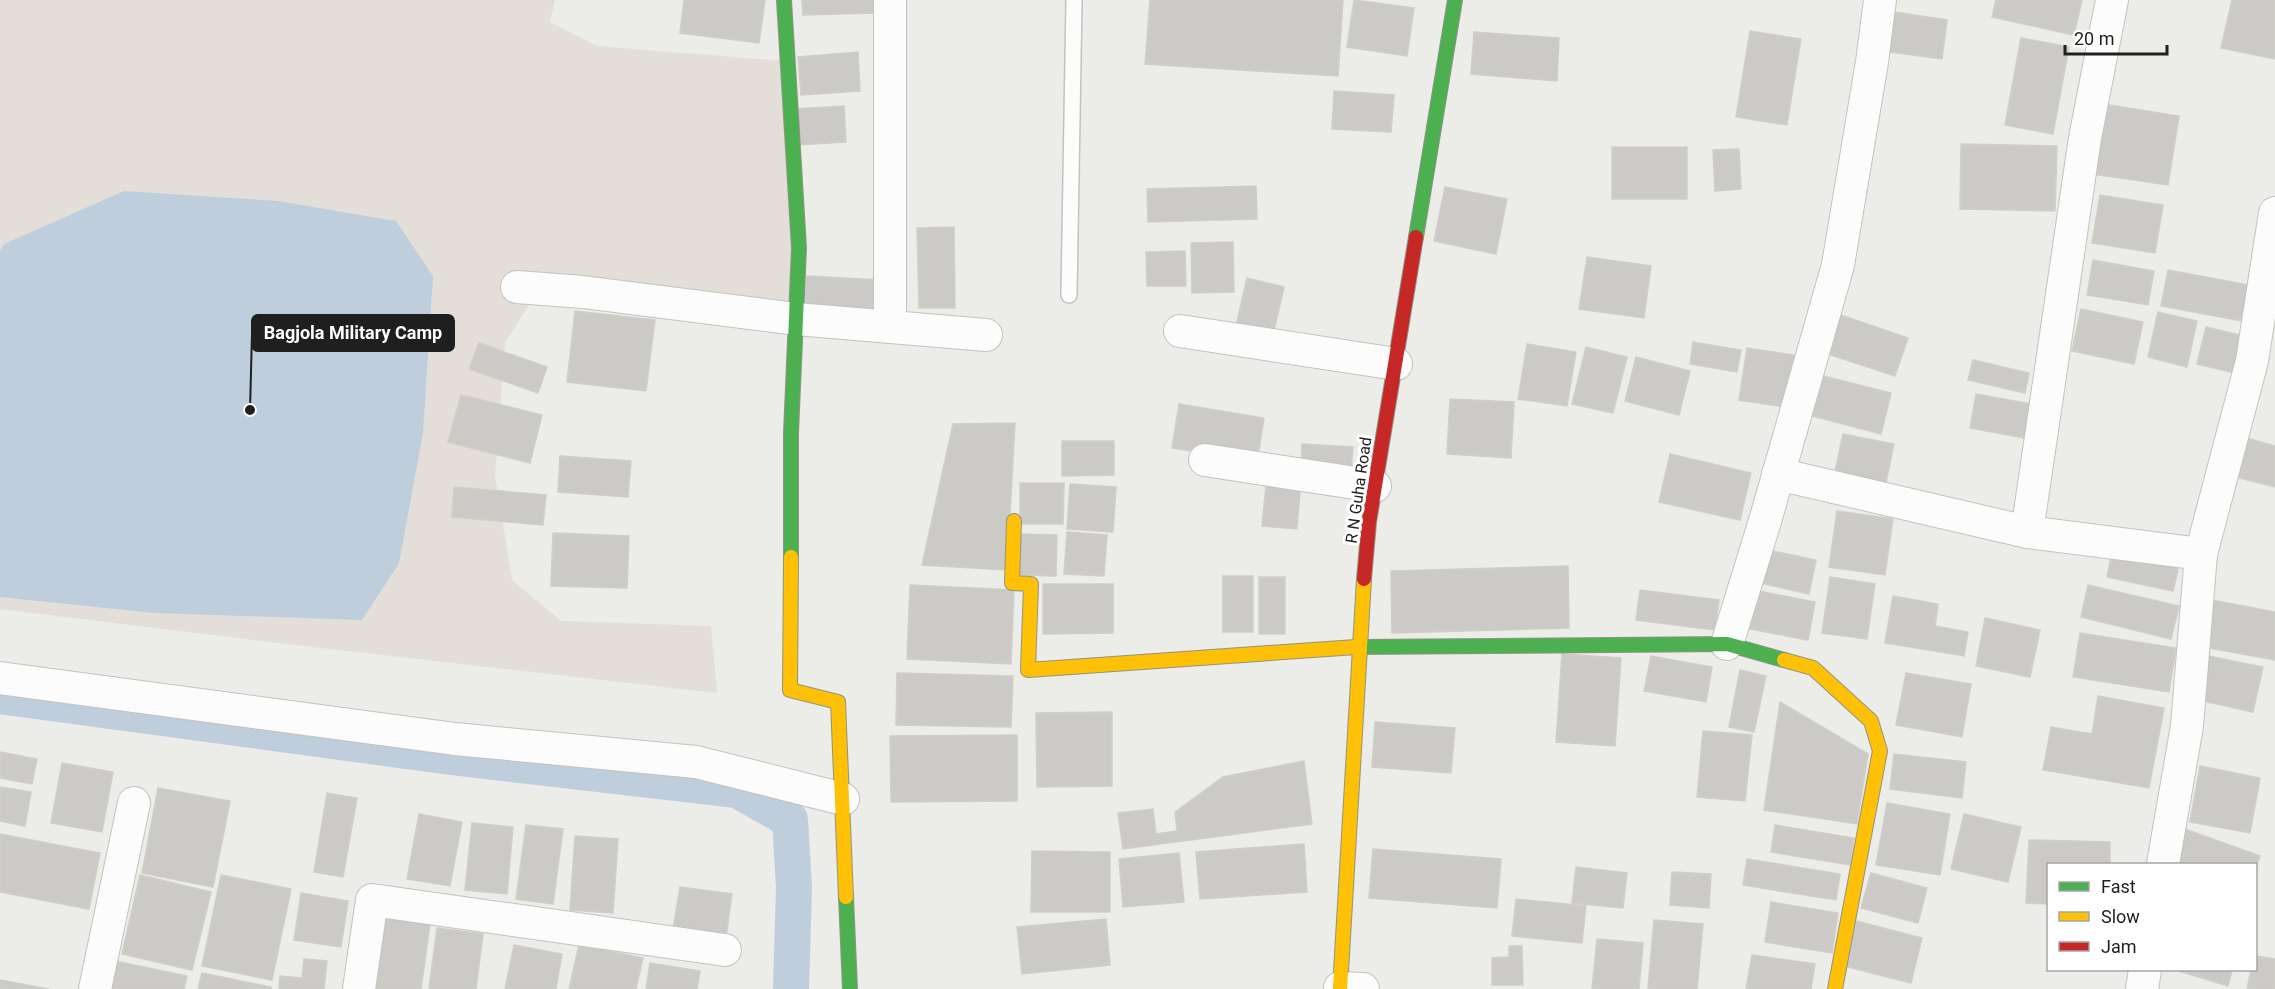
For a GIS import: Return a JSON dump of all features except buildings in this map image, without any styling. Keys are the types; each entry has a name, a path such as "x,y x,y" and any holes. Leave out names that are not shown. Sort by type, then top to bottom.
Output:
{"street":[{"path":"784,0 799,249 791,433 790,690 838,702 850,989"},
{"path":"890,0 890,327"},
{"name":"R N Guha Road","path":"1348,989 1363,585 1375,486 1455,0"},
{"path":"1727,645 1838,265 1872,62 1880,0"},
{"path":"2027,532 2085,138 2112,0"},
{"path":"2163,863 2187,726 2201,554 2263,363 2275,213"},
{"path":"517,287 583,292 796,319 986,335"},
{"path":"1180,331 1396,364"},
{"path":"1205,460 1375,486"},
{"path":"1778,474 2027,532 2201,554"},
{"path":"1014,521 1012,583 1031,584 1028,670 1360,647 1727,645 1813,668 1871,721 1880,751 1835,989"},
{"path":"0,678 455,739 696,762 843,799"},
{"path":"95,989 134,803"},
{"path":"359,989 372,900 725,950"},
{"path":"2142,989 2145,971"}],"lane":[{"path":"1069,295 1074,0"}],"shaded area":[{"path":"0,0 555,0 550,22 597,46 795,62 800,313 543,282 505,343 495,476 512,580 561,621 711,626 717,693 0,609"}],"water":[{"path":"124,191 278,201 396,221 433,276 423,433 399,563 362,620 154,613 0,597 0,251 4,244"}],"waterway":[{"path":"0,696 451,757 737,790 790,820 794,887 791,989"}],"traffic: fast":[{"path":"784,0 799,248 791,433 791,557"},
{"path":"1416,237 1455,0"},
{"path":"1356,647 1727,644 1784,660"},
{"path":"846,897 850,989"}],"traffic: slow":[{"path":"1014,521 1012,583 1031,584 1028,670 1356,647"},
{"path":"791,557 790,690 838,702 846,897"},
{"path":"1340,989 1364,579"},
{"path":"1784,660 1813,668 1871,721 1880,751 1835,989"}],"traffic: jam":[{"path":"1364,579 1369,522 1416,237"}],"place":[{"name":"Bagjola Military Camp","path":"250,410"}]}
